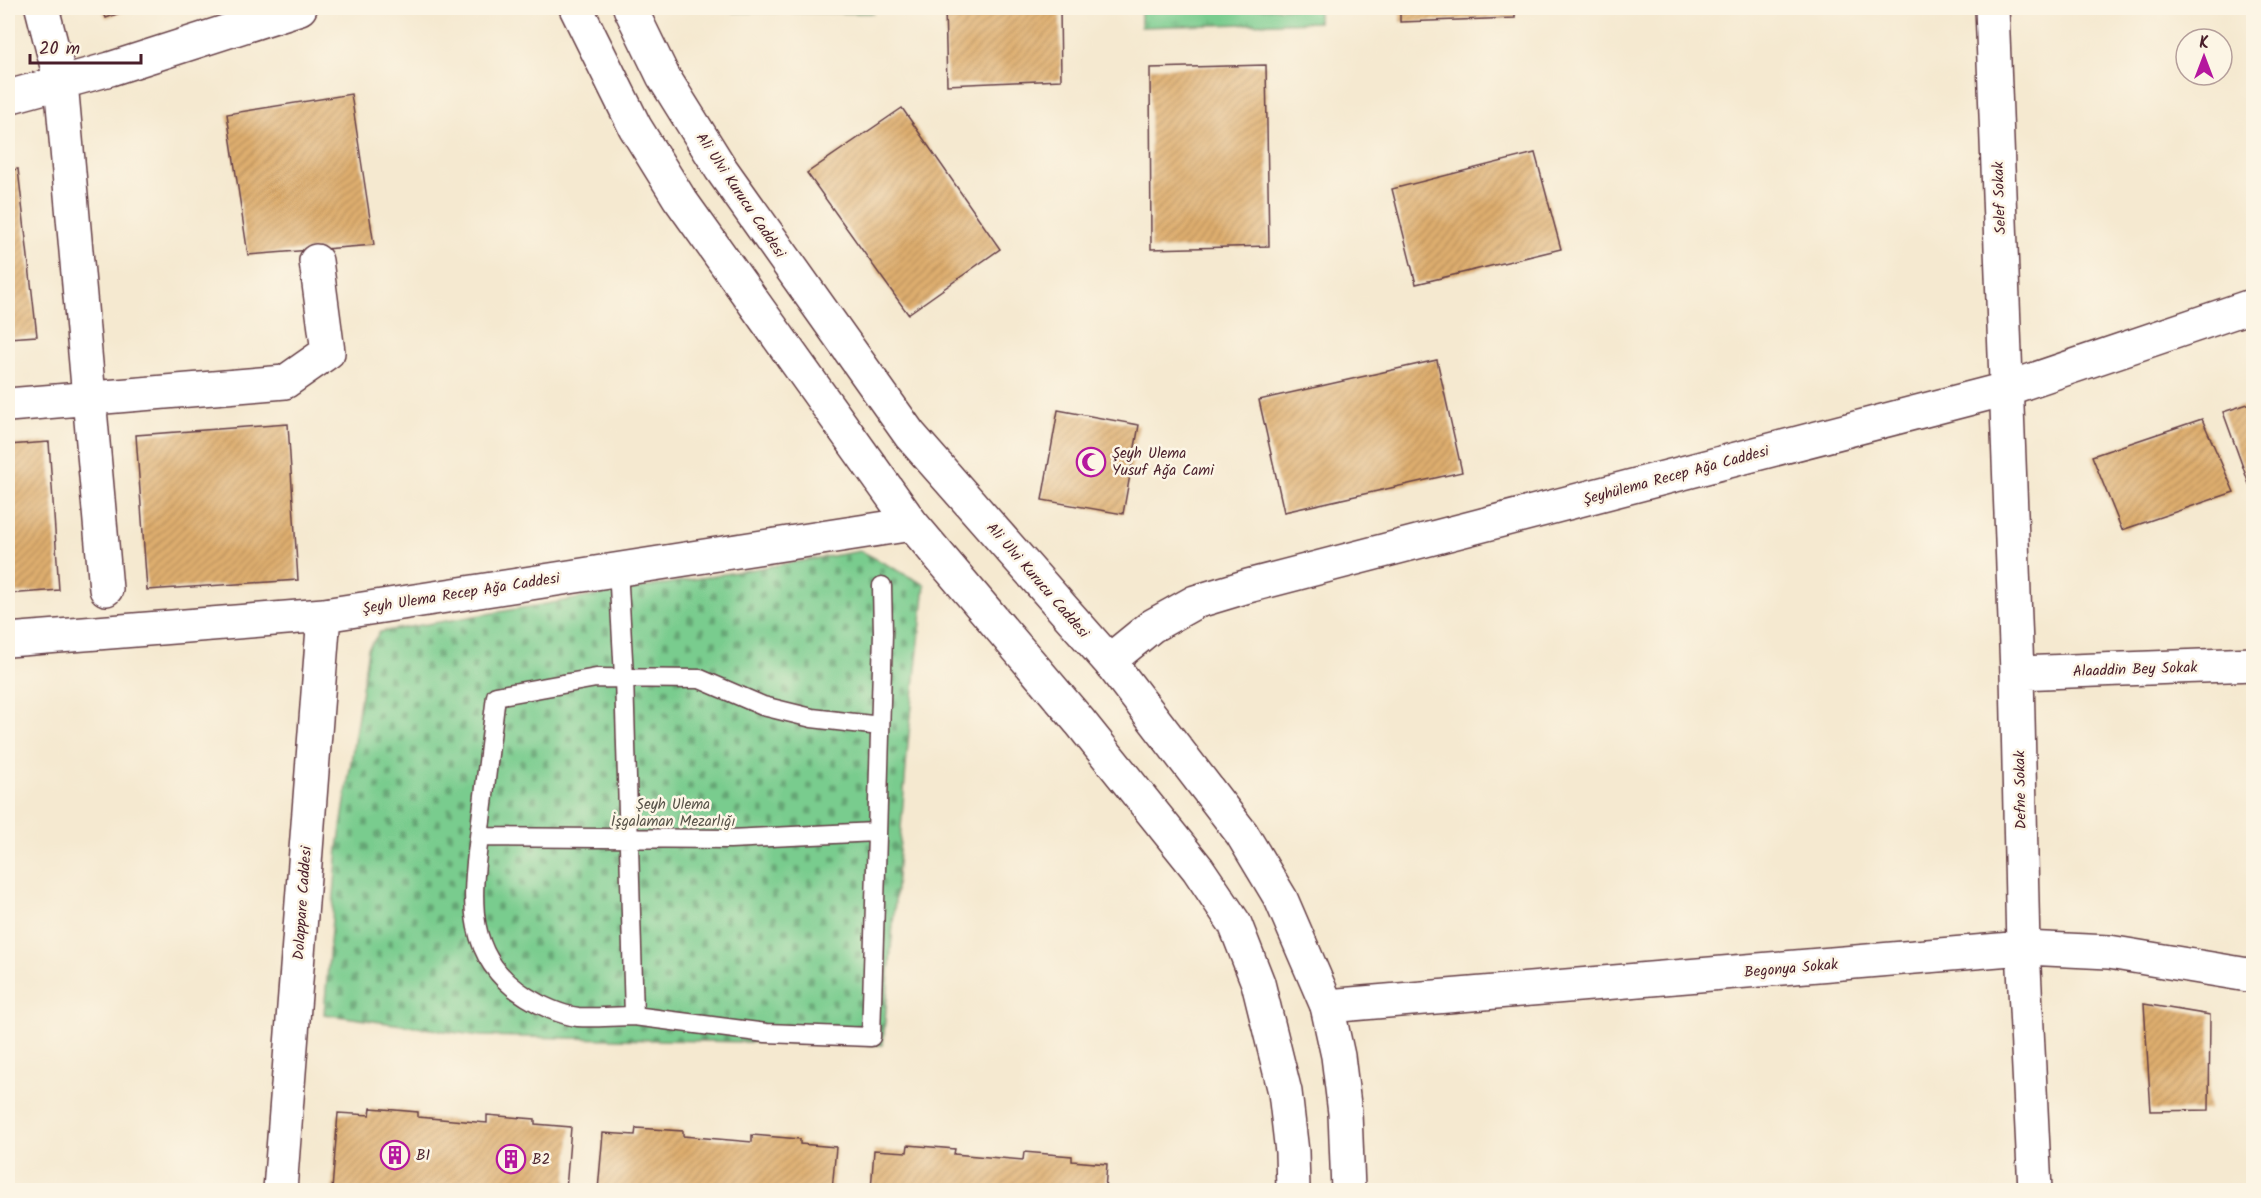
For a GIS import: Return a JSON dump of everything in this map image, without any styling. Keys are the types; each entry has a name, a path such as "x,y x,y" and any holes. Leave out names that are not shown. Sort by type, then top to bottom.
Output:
{"street":[{"path":"42,8 61,82 106,589"},
{"path":"8,96 110,69 300,8"},
{"path":"576,8 635,126 679,198 912,524 1080,722 1198,869 1234,924 1258,983 1285,1092 1292,1152 1293,1191"},
{"name":"Ali Ulvi Kurucu Caddesi","path":"630,8 663,76 721,170 910,435 1110,661 1242,834 1281,899 1328,1006 1338,1056 1348,1191"},
{"name":"Selef Sokak","path":"1992,8 2006,389"},
{"path":"8,405 285,382 328,352 316,261"},
{"name":"Şeyhülema Recep Ağa Caddesi","path":"1110,661 1152,626 1195,602 1248,586 2006,389 2253,304"},
{"name":"Defne Sokak","path":"2006,389 2018,674 2023,948 2035,1191"},
{"name":"Şeyh Ulema Recep Ağa Caddesi","path":"8,640 324,615 912,524"},
{"name":"Dolappare Caddesi","path":"280,1191 324,615"},
{"name":"Alaaddin Bey Sokak","path":"2018,674 2253,664"},
{"name":"Begonya Sokak","path":"1328,1006 2023,948 2109,952 2253,976"}],"lane":[{"path":"618,568 624,676 634,1016"},
{"path":"880,726 812,718 763,706 700,679 624,676 596,678 496,696 472,893 483,951 506,984 540,1005 576,1017 634,1016 766,1033 871,1037 880,726 882,586"},
{"path":"479,837 730,839 876,832"}],"green space":[{"path":"733,8 873,8 873,13 733,12"},
{"path":"1141,8 1318,8 1318,22 1141,27"},
{"name":"Şeyh Ulema İşgalaman Mezarlığı","path":"861,551 925,585 908,743 883,1045 481,1036 324,1014 338,848 368,649 380,632"}],"building":[{"path":"102,8 133,8 106,18"},
{"path":"945,8 1060,8 1061,80 947,85"},
{"path":"1400,8 1515,8 1515,18 1400,22"},
{"path":"1266,65 1269,246 1151,249 1150,68"},
{"path":"351,94 374,245 248,255 227,114"},
{"path":"902,108 1000,249 908,314 807,173"},
{"path":"1535,153 1561,249 1416,284 1392,189"},
{"path":"18,169 37,336 8,338 8,171"},
{"path":"1437,360 1462,472 1284,512 1259,400"},
{"path":"2254,402 2254,482 2249,484 2223,412"},
{"name":"Şeyh Ulema Yusuf Ağa Cami","path":"1058,410 1139,425 1123,514 1042,500"},
{"path":"2202,419 2234,492 2122,530 2092,456"},
{"path":"288,424 298,580 147,590 136,435"},
{"path":"49,442 59,590 8,594 8,445"},
{"path":"2144,1004 2210,1015 2209,1110 2151,1111"},
{"path":"371,1108 418,1112 418,1117 487,1123 487,1115 535,1119 535,1124 571,1127 566,1190 332,1190 338,1113 370,1115"},
{"path":"636,1128 683,1131 683,1136 752,1142 752,1135 800,1139 800,1144 836,1147 832,1190 598,1190 603,1133 635,1135"},
{"path":"908,1145 955,1149 954,1154 1023,1160 1024,1152 1072,1156 1072,1161 1107,1164 1105,1190 871,1190 874,1150 907,1152"}],"place":[{"name":"Şeyh Ulema Yusuf Ağa Cami","path":"1091,462"},
{"name":"B1","path":"395,1155"},
{"name":"B2","path":"511,1159"}]}
